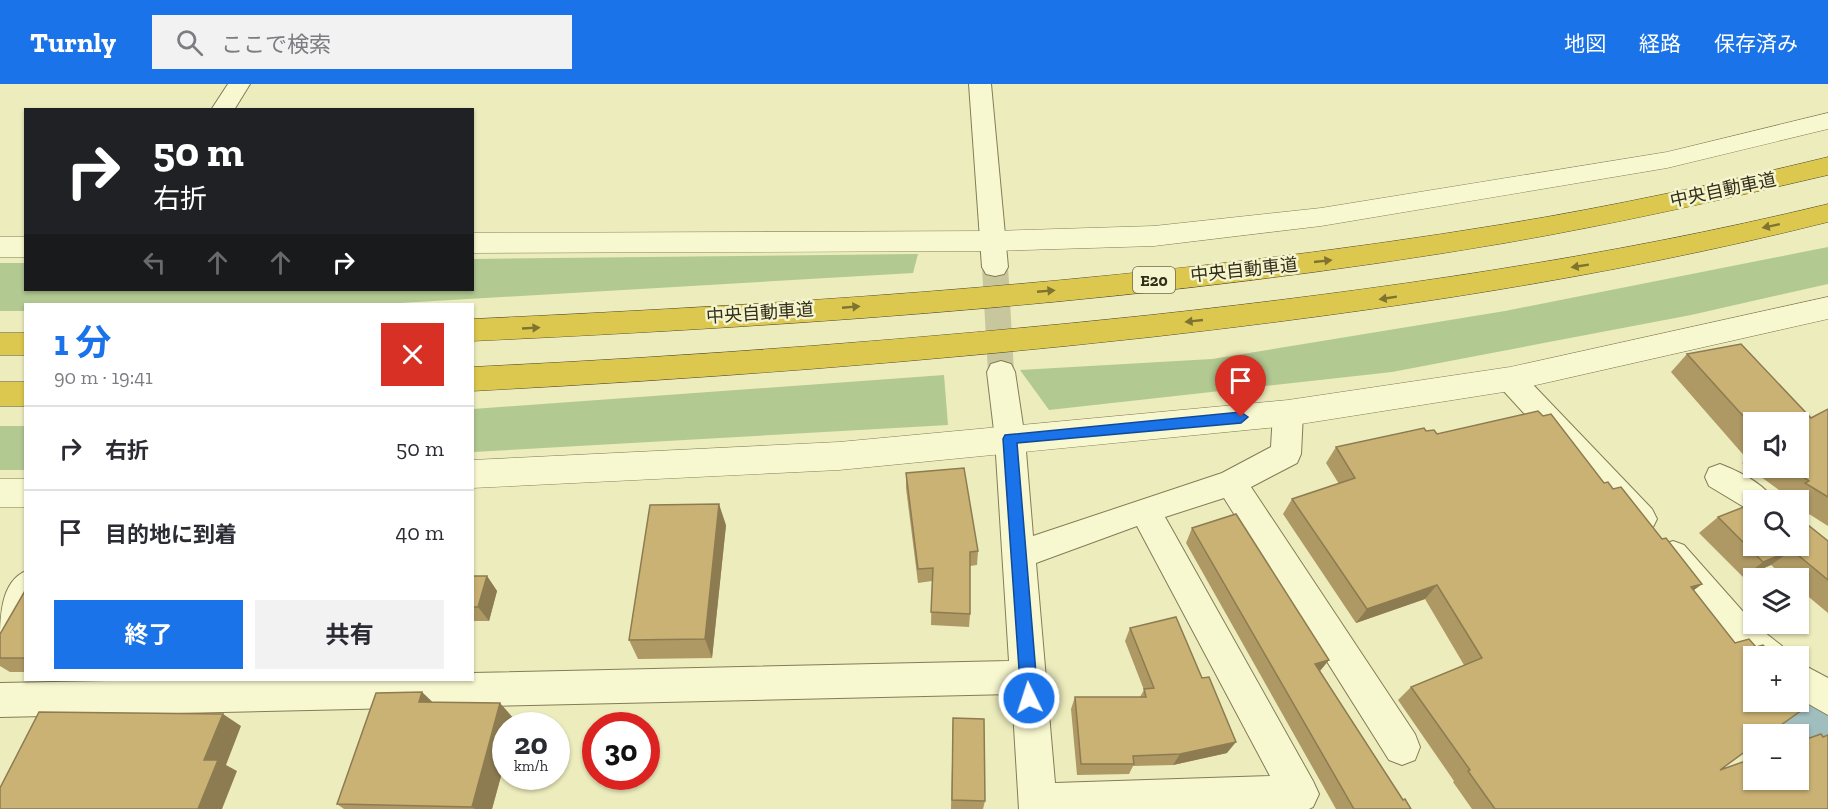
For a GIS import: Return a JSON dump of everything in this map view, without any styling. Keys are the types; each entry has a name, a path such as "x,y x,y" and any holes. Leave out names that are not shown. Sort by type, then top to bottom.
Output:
{"highway":[{"name":"中央自動車道","path":"474,330 845,308 1109,286 1335,260 1562,222 1764,182 1828,166"},
{"path":"474,379 843,356 1123,329 1364,302 1610,261 1828,213"},
{"path":"0,344 24,344"},
{"path":"0,394 24,394"}],"street":[{"path":"223,108 239,84"},
{"path":"980,84 994,254"},
{"path":"474,243 813,240 994,254 1321,217 1667,160 1828,121"},
{"path":"0,247 24,247"},
{"path":"474,474 839,456 1288,413 1510,379 1828,308"},
{"path":"1001,372 1010,439 1037,805 1299,794 1145,510"},
{"path":"1510,379 1614,488 1756,646"},
{"path":"1018,555 1145,510 1231,483 1286,454 1288,413"},
{"path":"1720,477 1743,492"},
{"path":"1231,483 1402,747"},
{"path":"0,494 24,493"},
{"path":"0,630 24,588"},
{"path":"0,700 1028,677"},
{"path":"1809,685 1828,698"}],"green space":[{"path":"1828,247 1828,284 1691,315 1392,372 1049,410 1020,370 1212,359 1505,311"},
{"path":"918,254 913,273 400,303 24,303 24,311 0,311 0,263 24,263 24,291 474,291 474,259"},
{"path":"944,375 948,425 474,452 474,409"},
{"path":"0,426 24,426 24,470 0,470"}],"building":[{"path":"1741,344 1805,412 1743,412 1743,416 1687,354"},
{"path":"1828,409 1828,497 1805,483 1809,481 1805,478 1809,478 1809,416 1811,418"},
{"path":"1538,411 1543,416 1551,414 1604,483 1608,482 1613,489 1621,487 1662,539 1666,538 1702,584 1691,587 1735,643 1749,639 1755,646 1743,646 1743,712 1799,712 1782,724 1743,724 1743,753 1720,770 1743,762 1743,790 1809,790 1809,738 1821,734 1823,737 1828,735 1828,809 1495,809 1411,687 1482,658 1437,585 1367,609 1292,499 1355,478 1336,447 1424,428 1426,431 1434,430 1437,434"},
{"path":"964,468 978,551 970,552 970,614 931,612 933,568 918,569 906,473"},
{"path":"719,504 705,639 629,640 650,505"},
{"path":"1743,507 1743,542 1718,517"},
{"path":"1236,514 1329,660 1315,664 1411,809 1354,809 1192,528"},
{"path":"1809,526 1828,541 1828,580 1799,556 1809,556"},
{"path":"1757,556 1778,556 1763,562"},
{"path":"474,576 487,576 478,607 474,607"},
{"path":"24,592 24,658 0,658 0,634"},
{"path":"1176,617 1202,678 1209,677 1236,742 1180,754 1133,756 1134,764 1081,764 1075,697 1146,697 1144,689 1154,688 1130,628"},
{"path":"422,692 419,702 500,703 498,712 492,712 492,733 472,807 337,804 376,693"},
{"path":"39,712 223,714 204,760 218,760 198,809 0,809 0,788"},
{"path":"953,718 984,719 985,801 952,800"}],"waterway":[{"path":"1809,731 1828,727"}],"tunnel":[{"path":"995,267 1001,372"}],"route":[{"path":"1029,698 1010,439 1241,417"}]}
